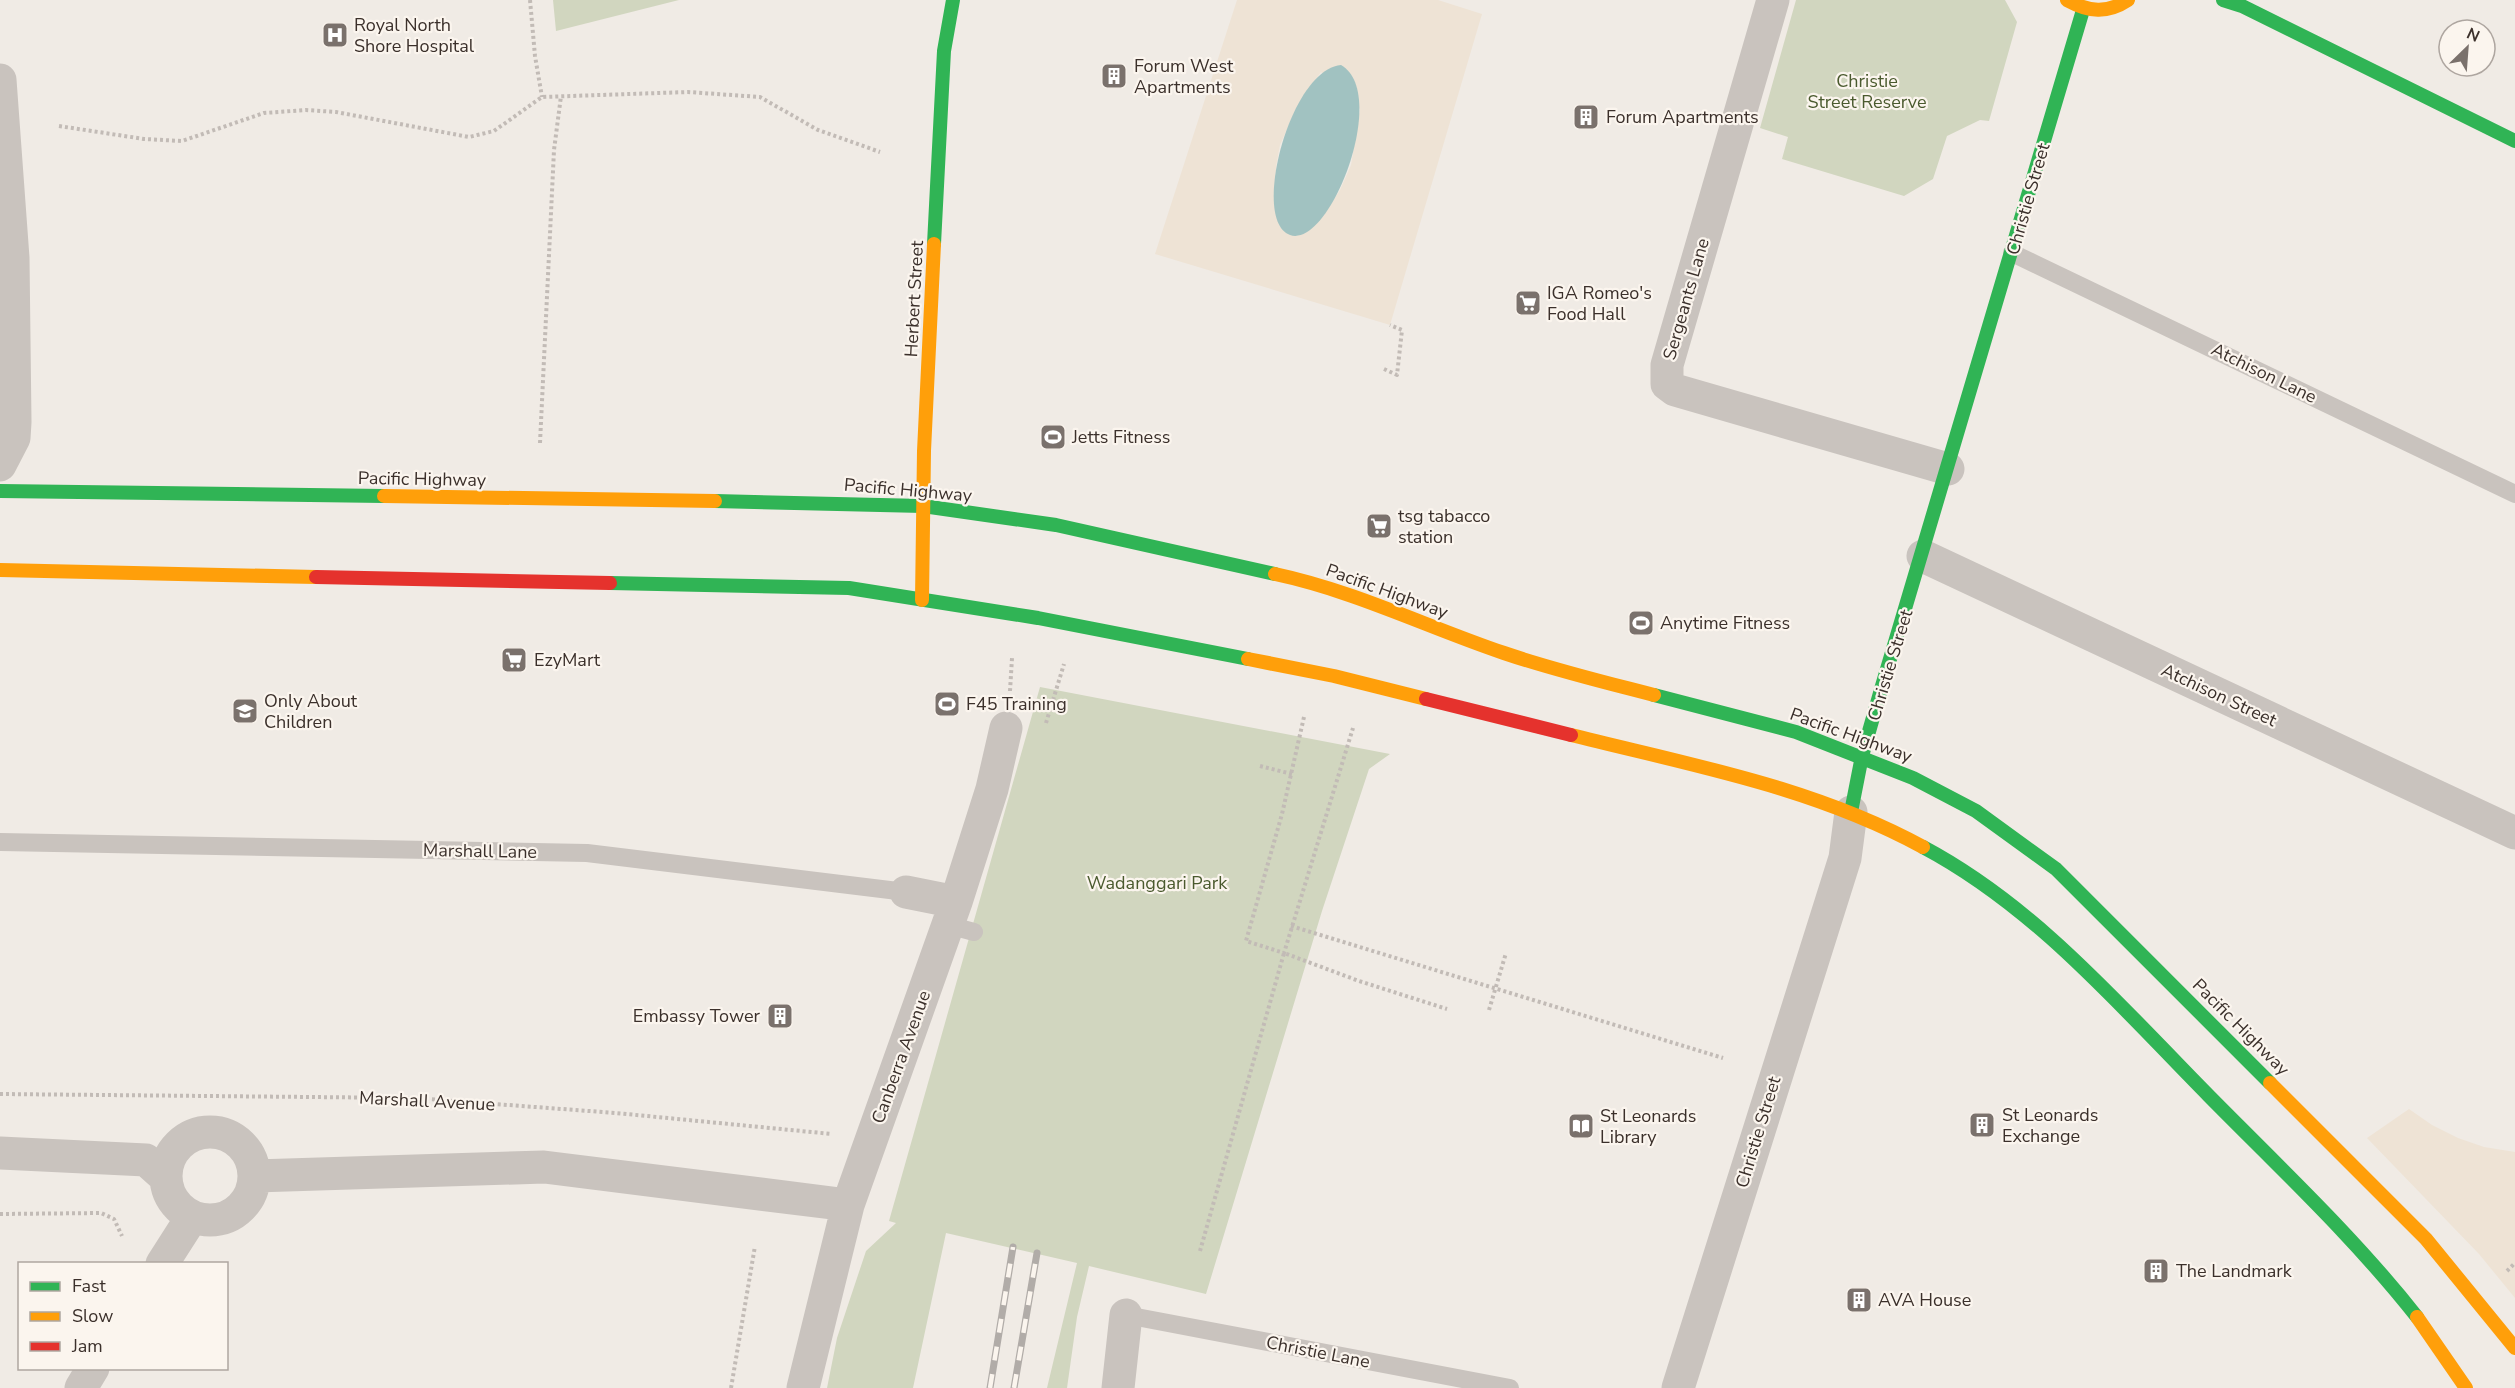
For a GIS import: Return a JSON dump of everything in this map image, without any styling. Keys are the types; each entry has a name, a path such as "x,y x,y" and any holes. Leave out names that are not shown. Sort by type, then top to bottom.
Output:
{"main road":[{"name":"Herbert Street","path":"922,600 924,451 944,51 953,0"},
{"path":"2067,0 2084,10 2106,10 2128,0"},
{"path":"2223,0 2242,6 2515,141"},
{"name":"Christie Street","path":"1851,812 1862,756 2084,10"},
{"name":"Pacific Highway","path":"0,490 849,502 923,506 1056,525 1308,582 1380,605 1503,653 1564,672 1796,732 1862,756 1913,778 1976,811 2056,869 2426,1239 2515,1348"},
{"path":"0,570 771,584 849,588 1038,618 1334,676 1782,787 1851,812 1917,842 1986,884 2022,911 2056,941 2358,1247 2423,1324 2466,1388"}],"street":[{"name":"Sergeants Lane","path":"1773,0 1667,365 1667,384 1675,390 1948,469"},
{"path":"0,81 14,438 0,465"},
{"name":"Atchison Street","path":"1923,556 2515,833"},
{"name":"Canberra Avenue","path":"803,1388 848,1206 960,920 1006,728"},
{"name":"Christie Street","path":"1678,1388 1845,858 1851,812"},
{"name":"Marshall Lane","path":"906,892 960,920"},
{"path":"210,1131 224,1133 241,1145 253,1162 255,1176 252,1191 245,1204 234,1213 221,1219 207,1220 192,1217 183,1212 171,1197 165,1177 167,1163 173,1150 183,1140 196,1133 210,1131"},
{"path":"0,1153 146,1160 165,1177"},
{"path":"255,1176 544,1167 848,1206"},
{"path":"163,1262 192,1217"},
{"path":"1118,1388 1126,1315"},
{"path":"81,1388 92,1370"}],"lane":[{"name":"Atchison Lane","path":"2012,253 2515,494"},
{"name":"Marshall Lane","path":"0,842 587,853 906,892"},
{"name":"Christie Lane","path":"1126,1315 1510,1388"}],"path":[{"path":"530,0 535,56 542,97"},
{"path":"59,126 144,139 182,141 264,113 306,110 336,112 469,137 494,131 542,97 688,92 760,97 818,130 880,152"},
{"path":"540,443 554,150 561,96"},
{"path":"1384,369 1397,375 1402,330 1390,325"},
{"path":"1304,717 1282,814 1246,941 1447,1009"},
{"path":"1200,1251 1291,926 1353,728"},
{"path":"1260,766 1292,774"},
{"path":"1291,926 1723,1058"},
{"path":"1489,1010 1506,953"},
{"name":"Marshall Avenue","path":"0,1094 414,1098 616,1113 843,1135"},
{"path":"0,1214 101,1213 114,1219 122,1236"},
{"path":"731,1388 756,1246"},
{"path":"2507,1271 2515,1263"}],"green space":[{"path":"553,0 679,0 556,31"},
{"name":"Christie Street Reserve","path":"1796,0 2005,0 2017,22 1989,121 1980,120 1947,136 1933,179 1904,196 1782,159 1788,137 1760,128"},
{"name":"Wadanggari Park","path":"1040,687 1390,754 1369,769 1322,911 1206,1294 1089,1266 1077,1317 1067,1388 1047,1388 1077,1263 946,1233 913,1388 827,1388 837,1338 866,1251 896,1223 889,1221"}],"shaded area":[{"path":"1237,0 1438,0 1482,14 1390,325 1155,254","holes":["1321,72 1360,109 1351,165 1340,190 1327,210 1275,198 1276,167 1280,145 1297,107"]},
{"path":"2409,1109 2432,1125 2458,1138 2484,1147 2515,1152 2515,1298 2479,1254 2367,1138"}],"water":[{"path":"1341,65 1355,81 1359,105 1357,135 1349,166 1337,195 1322,218 1306,233 1290,235 1279,224 1274,203 1275,176 1281,146 1292,117 1306,91 1323,73"}],"railway":[{"path":"990,1388 1013,1247"},
{"path":"1014,1388 1037,1253"}],"traffic: fast":[{"path":"934,244 944,51 953,0"},
{"path":"2223,0 2242,6 2515,141"},
{"path":"1851,812 1862,756 1882,686 2083,10"},
{"path":"0,491 384,496"},
{"path":"715,501 923,506 1056,525 1275,574"},
{"path":"610,583 849,588 1038,618 1248,659"},
{"path":"1654,695 1796,732 1913,778 1976,811 2056,869 2270,1083"},
{"path":"1923,847 1964,871 2003,899 2075,960 2316,1204 2368,1259 2417,1317"}],"traffic: slow":[{"path":"2067,0 2098,10 2113,8 2128,0"},
{"path":"922,600 924,451 934,244"},
{"path":"384,496 715,501"},
{"path":"0,570 316,577"},
{"path":"1275,574 1334,590 1523,659 1654,695"},
{"path":"1248,659 1334,676 1426,699"},
{"path":"1571,735 1706,768 1795,793 1881,826 1923,847"},
{"path":"2270,1083 2426,1239 2515,1348"},
{"path":"2417,1317 2466,1388"}],"traffic: jam":[{"path":"316,577 610,583"},
{"path":"1426,699 1571,735"}],"place":[{"name":"Royal North Shore Hospital","path":"335,35"},
{"name":"Forum West Apartments","path":"1114,76"},
{"name":"Forum Apartments","path":"1586,117"},
{"name":"IGA Romeo's Food Hall","path":"1528,303"},
{"name":"Jetts Fitness","path":"1053,437"},
{"name":"tsg tabacco station","path":"1379,526"},
{"name":"Anytime Fitness","path":"1641,623"},
{"name":"EzyMart","path":"514,660"},
{"name":"F45 Training","path":"947,704"},
{"name":"Only About Children","path":"245,711"},
{"name":"Embassy Tower","path":"780,1016"},
{"name":"St Leonards Exchange","path":"1982,1125"},
{"name":"St Leonards Library","path":"1581,1126"},
{"name":"The Landmark","path":"2156,1271"},
{"name":"AVA House","path":"1859,1300"}]}
